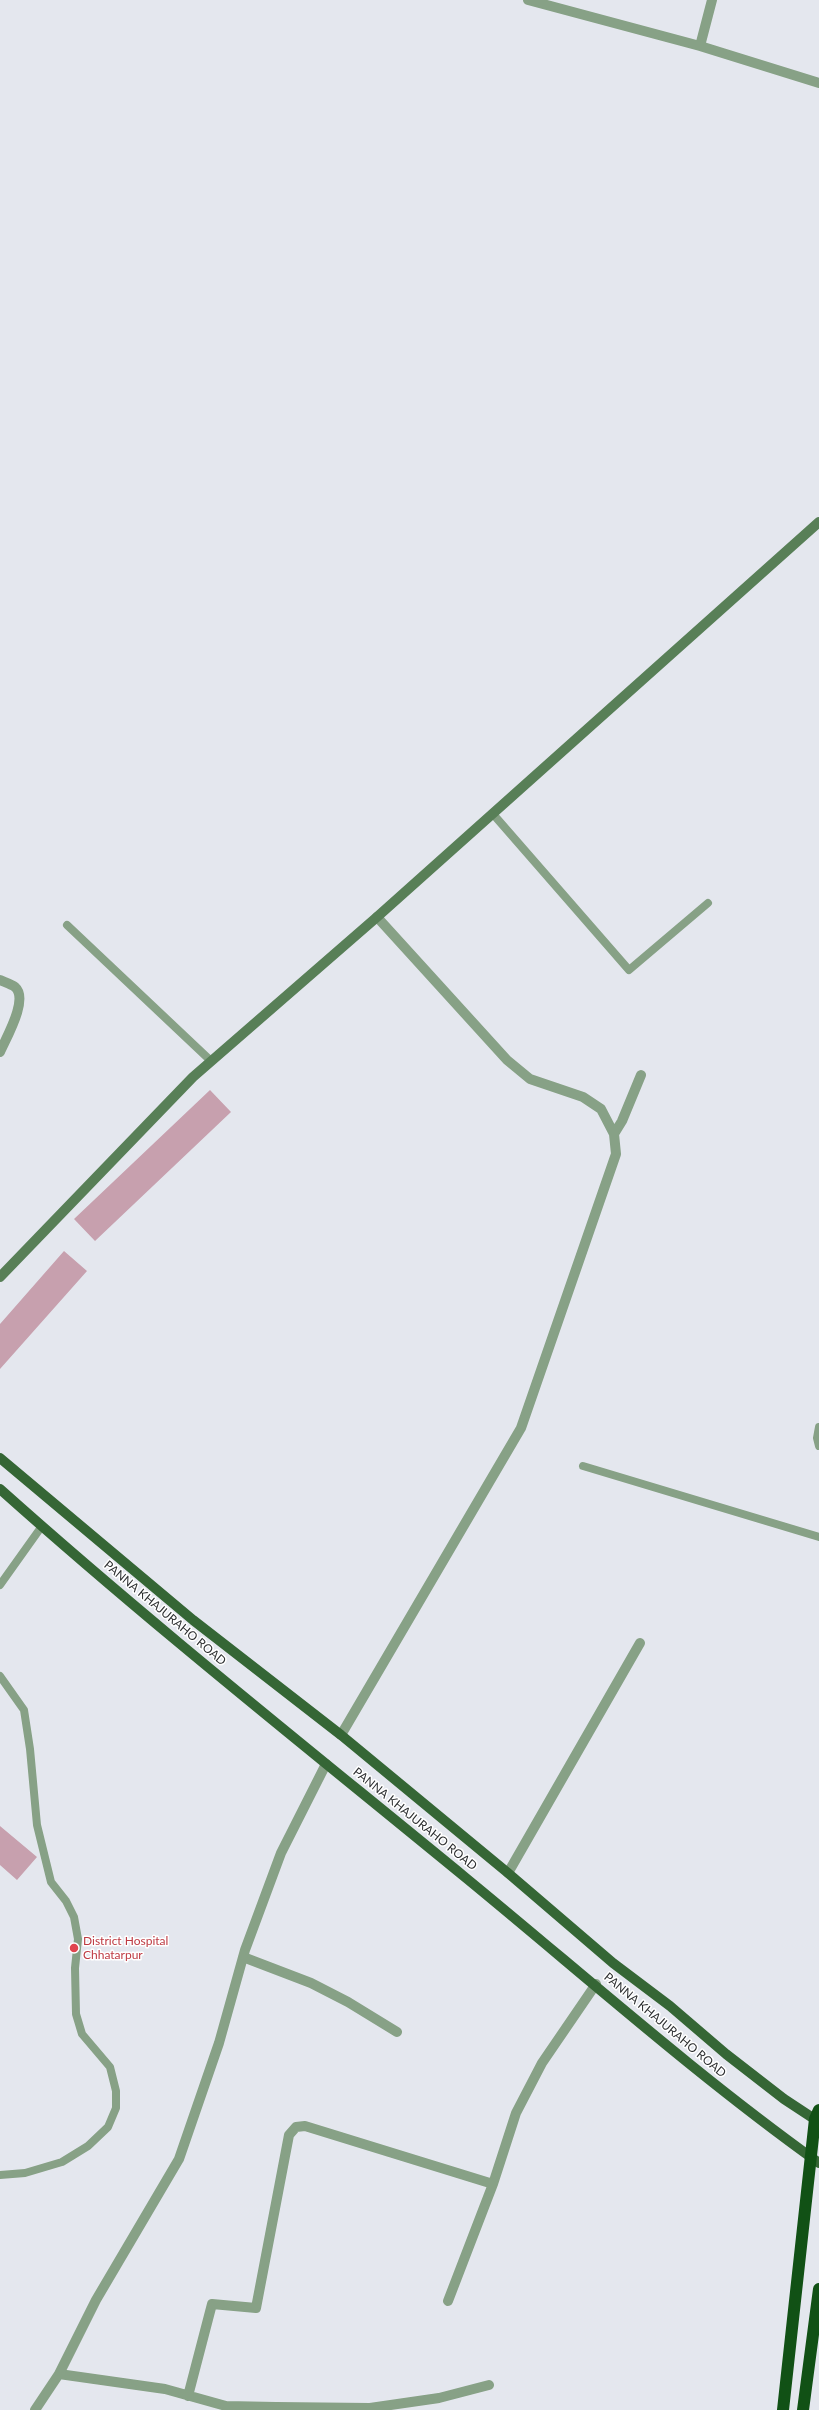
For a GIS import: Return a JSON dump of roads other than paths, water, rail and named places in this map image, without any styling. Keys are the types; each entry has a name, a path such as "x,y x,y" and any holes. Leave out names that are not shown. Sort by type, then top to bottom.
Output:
{"highway":[{"path":"783,2410 815,2160 818,2117"},
{"path":"803,2410 819,2289"}],"main road":[{"path":"0,1277 193,1077 377,917 819,522"},
{"name":"PANNA KHAJURAHO ROAD","path":"0,1458 193,1620 340,1735 508,1873 582,1937 670,2006 726,2054 784,2099 818,2117"},
{"name":"PANNA KHAJURAHO ROAD","path":"0,1489 42,1526 326,1764 596,1984 724,2091 815,2160"}],"street":[{"path":"528,0 700,46 819,83"},
{"path":"700,46 712,0"},
{"path":"340,1735 522,1428 616,1154 614,1134 601,1109 583,1097 530,1079 507,1060 377,917"},
{"path":"0,980 15,987 20,995 20,1006 0,1052"},
{"path":"614,1134 622,1121 641,1075"},
{"path":"508,1873 640,1643"},
{"path":"35,2410 59,2374 96,2300 179,2159 219,2043 243,1957 281,1853 326,1764"},
{"path":"243,1957 311,1983 348,2002 397,2032"},
{"path":"448,2301 493,2184 516,2113 542,2063 596,1984"},
{"path":"188,2396 212,2304 256,2308 289,2135 296,2127 305,2126 493,2184"},
{"path":"59,2374 165,2388 226,2406 276,2409 370,2408 439,2398 489,2385"}],"lane":[{"path":"492,814 629,970 708,903"},
{"path":"67,926 211,1061"},
{"path":"819,1427 817,1438 819,1446"},
{"path":"583,1466 819,1537"},
{"path":"0,1585 42,1526"},
{"path":"0,1676 24,1710 30,1749 37,1825 52,1882 66,1902 74,1918 78,1939 76,1968 76,2014 82,2034 110,2067 116,2090 116,2108 108,2127 88,2146 62,2162 25,2173 0,2176"}],"place":[{"name":"District Hospital Chhatarpur","path":"74,1948"}]}
